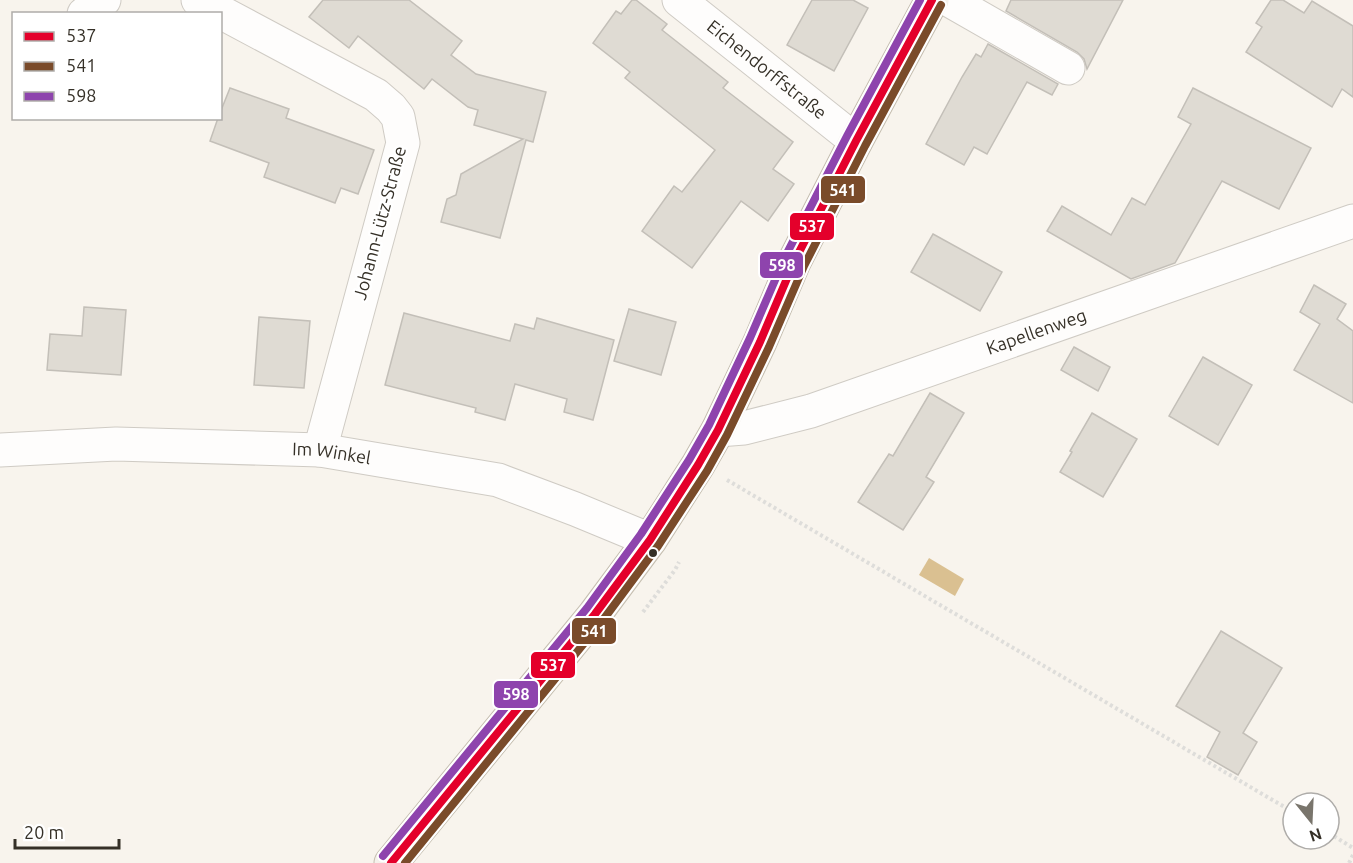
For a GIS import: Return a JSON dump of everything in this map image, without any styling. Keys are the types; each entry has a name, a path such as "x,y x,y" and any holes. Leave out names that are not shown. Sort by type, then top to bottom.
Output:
{"main road":[{"path":"391,863 595,614 650,540 718,430 760,342 794,262 856,141 933,0"}],"street":[{"path":"87,12 104,0"},
{"name":"Johann-Lütz-Straße","path":"198,0 220,12"},
{"name":"Eichendorffstraße","path":"679,0 856,141"},
{"path":"949,0 1068,68"},
{"name":"Johann-Lütz-Straße","path":"222,13 376,95 398,117 403,143 320,450"},
{"name":"Kapellenweg","path":"718,430 744,428 811,411 1353,221"},
{"name":"Im Winkel","path":"0,450 116,444 320,450 498,480 650,540"}],"path":[{"path":"722,477 1281,805"},
{"path":"1349,863 1353,855"}],"shaded area":[{"path":"929,558 964,579 955,596 919,575"}],"building":[{"path":"323,0 409,0 462,41 451,55 476,74 546,92 533,142 526,140 500,238 441,222 447,199 456,195 461,174 523,139 474,125 478,110 468,107 432,79 424,89 358,36 349,48 309,17"},
{"path":"632,0 636,0 667,24 662,30 728,82 723,88 793,142 773,169 794,184 768,221 741,201 692,268 642,231 674,186 682,192 715,150 625,78 630,72 593,43 616,11 621,14"},
{"path":"812,0 853,0 868,8 834,71 787,45"},
{"path":"1011,0 1123,0 1087,69 1084,59 1077,52 1006,11"},
{"path":"1271,0 1283,0 1304,13 1312,1 1353,26 1353,97 1342,89 1332,107 1246,52 1262,27 1256,23"},
{"path":"988,44 1058,84 1052,95 1027,82 987,154 974,147 964,165 926,144 976,54 981,57"},
{"path":"230,88 289,109 286,118 374,150 358,194 341,188 335,203 264,177 269,163 210,141 217,120 222,120 222,108"},
{"path":"1193,88 1311,148 1279,209 1222,181 1175,263 1131,279 1047,231 1062,206 1111,235 1132,198 1145,205 1191,124 1178,117"},
{"path":"933,234 1002,272 980,311 911,272"},
{"path":"1314,285 1346,304 1337,319 1353,331 1353,403 1294,370 1320,324 1300,312"},
{"path":"84,307 126,310 121,375 47,370 50,334 82,336"},
{"path":"629,309 676,322 661,375 614,361"},
{"path":"404,313 510,341 515,324 534,329 537,318 614,340 593,420 564,412 567,399 515,384 505,420 475,412 476,408 385,385"},
{"path":"259,317 310,321 304,388 254,385"},
{"path":"1074,347 1110,367 1098,391 1061,370"},
{"path":"1203,357 1252,385 1218,445 1169,416"},
{"path":"930,393 964,413 926,477 934,482 903,530 858,502 889,454 893,456"},
{"path":"1092,413 1137,439 1103,497 1060,472"},
{"path":"1221,631 1282,668 1243,733 1257,742 1238,775 1207,757 1220,732 1176,706"}],"transit line":[{"name":"598","path":"383,856 587,608 641,534 689,460 709,425 785,257 920,0"},
{"name":"537","path":"391,863 595,614 650,540 698,465 718,430 760,342 794,262 932,0"},
{"name":"541","path":"405,863 603,620 658,546 707,471 769,347 804,266 941,5"}]}
